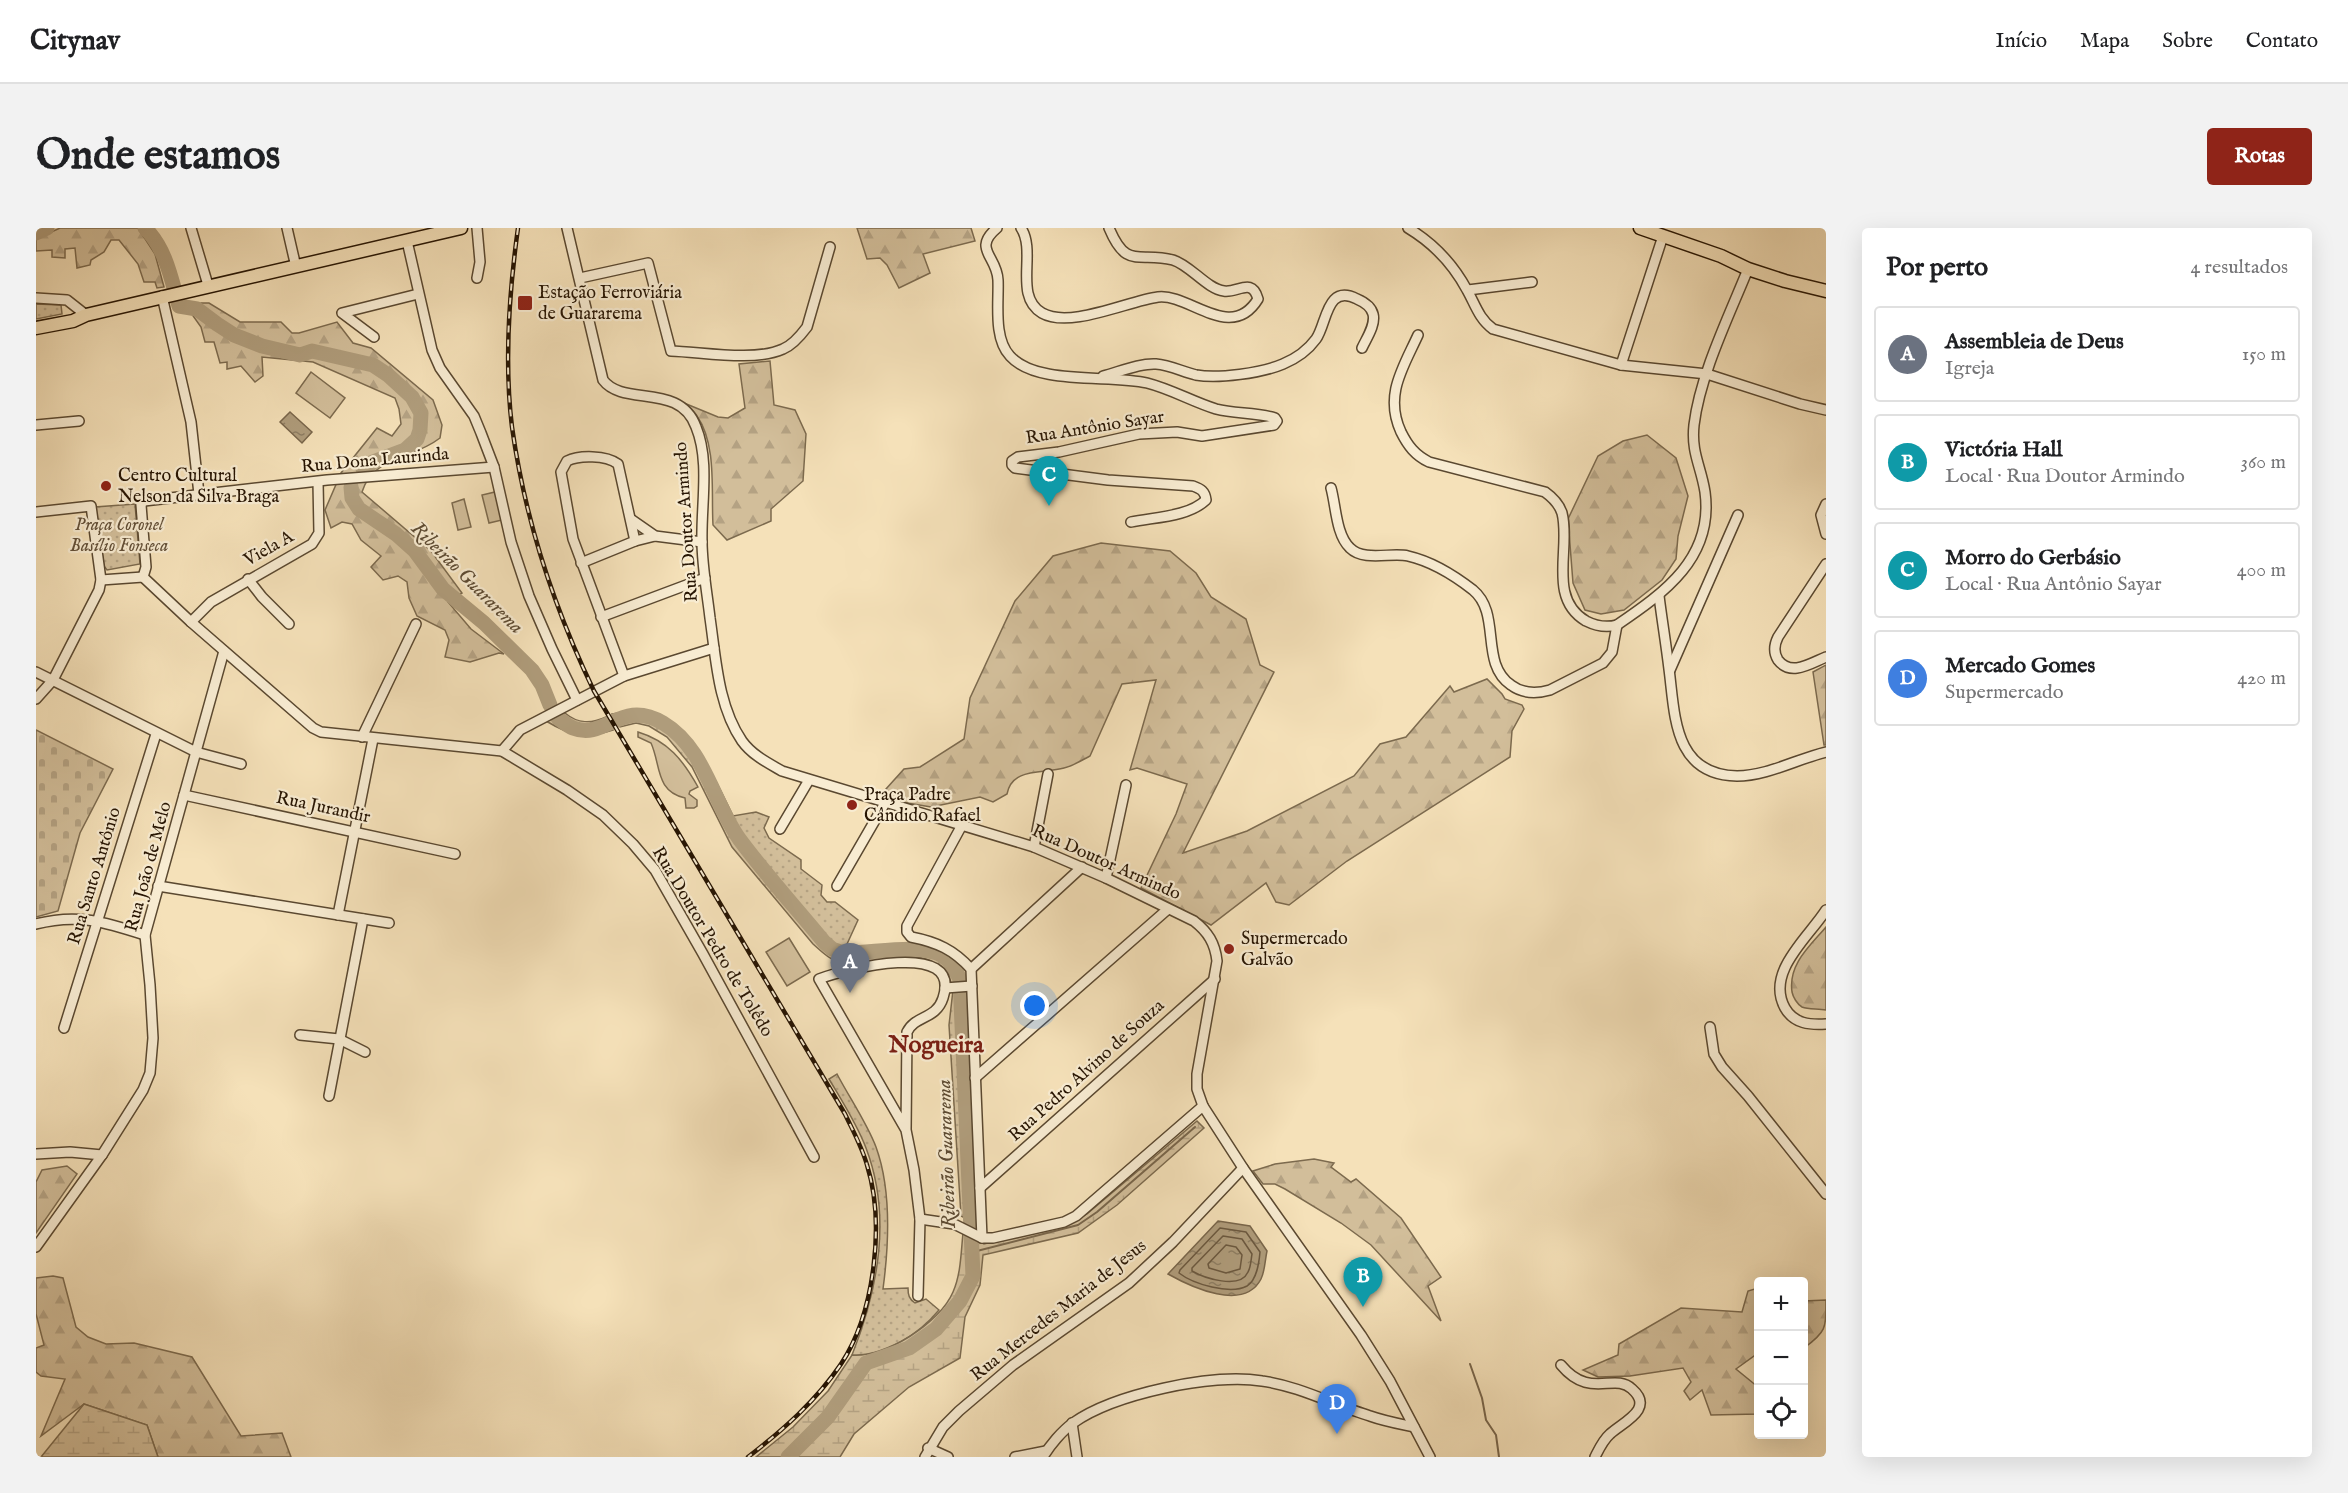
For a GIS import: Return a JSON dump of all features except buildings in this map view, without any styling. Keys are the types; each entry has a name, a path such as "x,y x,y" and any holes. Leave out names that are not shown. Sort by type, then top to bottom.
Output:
{"main road":[{"path":"36,328 73,321 86,315 185,290 296,267 461,228"},
{"path":"1640,228 1721,256 1748,269 1794,284 1826,291"}],"street":[{"path":"191,228 208,285"},
{"path":"287,228 296,267"},
{"path":"477,228 480,261 477,278"},
{"name":"Rua Doutor Armindo","path":"567,228 603,380 623,391 675,403 686,409 696,426 703,467 702,542 705,578 714,648 726,707 734,728 744,742 767,762 782,771 1034,847 1106,878 1194,921 1205,929 1215,949 1217,961 1197,1074 1197,1089 1203,1106 1243,1168 1361,1335 1430,1457"},
{"path":"997,228 986,239 985,246 998,275 1002,344 1010,356 1031,369 1095,378 1144,365 1157,364 1204,376 1248,373 1282,364 1300,354 1314,341 1331,303 1338,297 1346,295 1368,304 1373,312 1374,321 1362,348"},
{"path":"1021,228 1028,244 1028,294 1034,306 1048,315 1059,317 1084,315 1160,297 1173,299 1205,313 1222,317 1246,311 1258,298 1251,287 1244,286 1233,291 1222,292 1173,260 1126,255 1116,243 1110,228"},
{"path":"1408,228 1437,250 1456,271 1480,316 1493,329 1621,365 1707,374 1826,410"},
{"path":"1621,365 1663,236"},
{"path":"407,241 429,338 440,368 474,416 494,467 511,542 529,596 578,700"},
{"path":"580,278 648,263 671,351 755,355 784,349 807,327 830,247"},
{"path":"1418,334 1394,393 1395,416 1412,451 1429,462 1545,492 1553,498 1562,514 1563,582 1568,602 1580,617 1589,622 1613,626 1659,596 1674,581 1691,560 1702,533 1706,499 1693,443 1696,415 1707,374 1748,269"},
{"path":"1468,290 1532,282"},
{"path":"374,337 342,313 418,294"},
{"path":"165,296 191,422 199,494"},
{"path":"36,298 67,300 86,315"},
{"name":"Rua Antônio Sayar","path":"1095,378 1147,383 1215,409 1233,413 1266,415 1277,421 1274,425 1202,436 1177,432 1139,434 1012,460 1015,468 1108,480 1193,486 1206,494 1206,500 1199,506 1176,514 1131,522"},
{"path":"36,425 79,421"},
{"path":"624,676 568,522 561,472 567,461 580,457 608,459 618,464 635,541"},
{"name":"Rua Dona Laurinda","path":"145,572 141,505 144,501 318,482 494,467"},
{"name":"Viela A","path":"191,622 211,602 317,539 319,533 318,482"},
{"path":"1331,488 1344,540 1353,551 1373,555 1407,556 1428,562 1478,596 1487,612 1491,645 1499,672 1506,681 1523,691 1550,690 1604,663 1612,652 1613,626"},
{"path":"1826,504 1821,515 1826,534"},
{"path":"36,512 91,506 101,580 99,590 53,680 36,699"},
{"path":"1670,670 1738,515"},
{"path":"632,520 656,536"},
{"path":"581,563 635,541 656,536 702,542"},
{"path":"1826,564 1774,646 1779,661 1793,669 1826,657"},
{"path":"101,580 145,572"},
{"name":"Rua Doutor Pedro de Tolêdo","path":"145,572 191,622 313,728 321,732 362,737 502,751 567,790 603,816 633,844 655,870 737,1014 814,1157"},
{"path":"601,617 705,578"},
{"path":"248,579 261,597 289,624"},
{"path":"1659,596 1670,670 1674,718 1677,732 1691,755 1710,769 1722,774 1748,775 1826,752"},
{"path":"362,737 416,624"},
{"path":"502,751 520,730 624,676 714,648"},
{"name":"Rua João de Melo","path":"36,1247 102,1155 143,1090 150,1073 153,1038 144,935 224,651"},
{"path":"36,672 196,752 241,764"},
{"name":"Rua Santo Antônio","path":"64,1028 156,734"},
{"path":"338,915 373,738"},
{"path":"1034,847 1048,774"},
{"path":"780,828 809,780"},
{"path":"1106,878 1126,785"},
{"name":"Rua Jurandir","path":"184,795 455,854"},
{"path":"837,886 885,803"},
{"path":"962,825 908,926 907,932 911,937 951,950 971,969"},
{"path":"979,1237 980,1188 969,986 971,969 1082,867"},
{"path":"158,886 389,923"},
{"path":"975,1078 1168,909"},
{"path":"1826,910 1791,956 1783,970 1780,983 1780,997 1790,1016 1806,1024 1826,1024"},
{"path":"36,924 72,918 99,920 144,935"},
{"path":"329,1096 363,919"},
{"path":"906,1130 819,979 844,970 907,962 924,963 939,971 947,988 939,1008 932,1015 911,1025 907,1032 906,1130 920,1219 918,1296"},
{"name":"Rua Pedro Alvino de Souza","path":"980,1188 1215,979"},
{"path":"947,988 969,986"},
{"path":"1710,1027 1714,1054 1722,1067 1826,1194"},
{"path":"300,1035 339,1039 365,1052"},
{"path":"920,1219 954,1224 979,1237 993,1238 1064,1222 1076,1216 1203,1106"},
{"path":"36,1154 70,1152 102,1155"},
{"name":"Rua Mercedes Maria de Jesus","path":"927,1453 943,1427 1014,1365 1129,1282 1173,1242 1243,1168"},
{"path":"1561,1365 1569,1375 1583,1383 1600,1385 1618,1383 1630,1386 1638,1395 1640,1404 1637,1413 1610,1434 1595,1457"},
{"path":"1021,1457 1044,1454 1072,1423 1107,1405 1144,1392 1235,1379 1262,1381 1296,1389 1371,1417 1414,1427"},
{"path":"1072,1423 1077,1457"},
{"path":"927,1453 948,1457"}],"green space":[{"path":"60,228 138,228 155,254 164,287 157,288 155,282 144,282 138,264 119,240 111,240 104,252 91,260 90,265 77,268 75,248 65,249 65,258 52,257 52,250 36,251 36,239"},
{"path":"857,228 971,228 975,241 923,254 930,273 899,288 887,265 880,258 867,259"},
{"path":"201,303 209,303 240,322 281,322 292,333 337,322 353,343 371,348 433,400 442,425 440,438 375,471 367,480 362,492 431,551 462,593 448,602 471,629 504,654 499,653 470,662 445,657 449,640 445,630 417,616 409,598 407,582 398,576 383,580 371,567 381,556 361,540 352,524 342,522 331,528 325,510 341,473 377,428 392,436 401,424 395,398 313,362 262,357 263,376 255,382 241,366 227,369 227,362 220,363 214,342 205,342 201,327 191,313 200,307"},
{"path":"36,304 61,305 62,314 36,319"},
{"path":"770,361 774,405 795,410 806,434 803,481 771,509 771,521 727,540 713,525 712,469 708,440 697,416 684,403 718,417 728,418 745,408 739,364"},
{"path":"311,372 345,398 330,418 296,393"},
{"path":"1647,435 1676,458 1688,496 1678,536 1676,559 1662,580 1624,610 1601,614 1585,610 1573,583 1568,519 1598,456 1623,441"},
{"path":"495,492 502,520 489,523 482,495"},
{"path":"464,499 471,527 458,530 452,503"},
{"name":"Praça Coronel Basílio Fonseca","path":"135,504 140,564 107,570 104,566 95,507"},
{"path":"1101,543 1170,551 1196,573 1211,597 1246,619 1260,665 1274,672 1183,853 1247,831 1354,776 1380,744 1406,737 1450,686 1454,692 1487,679 1505,699 1522,705 1524,709 1512,731 1510,757 1347,861 1289,905 1276,902 1266,883 1211,925 1141,888 1176,814 1187,784 1137,768 1130,770 1156,680 1122,684 1090,756 1067,767 1022,775 1010,785 1007,794 993,802 980,797 931,807 890,800 886,789 904,769 920,767 964,739 970,698 1015,601 1053,556"},
{"path":"1826,665 1826,745 1824,745 1813,672"},
{"path":"630,711 654,713 668,719 680,729 702,756 733,816 756,812 769,817 764,828 769,838 801,860 801,869 822,885 821,895 827,902 835,902 858,920 844,946 915,943 931,945 946,951 958,963 966,982 951,983 942,968 929,960 915,957 850,963 836,961 824,954 813,944 732,847 692,767 667,737 649,726 636,723 620,727 612,714"},
{"path":"565,713 585,722 606,717 613,730 586,735 578,734 563,730 546,721"},
{"path":"36,730 113,769 80,833 58,911 36,917"},
{"path":"638,732 666,746 687,768 698,787 689,794 697,800 697,806 686,808 685,798 668,790 660,776 651,743 638,737"},
{"path":"1826,927 1826,1010 1805,1008 1795,1000 1793,973 1807,949"},
{"path":"789,938 810,972 787,986 766,952"},
{"path":"967,989 977,1224 961,1216 949,1025 953,990"},
{"path":"837,1074 868,1129 876,1147 885,1181 888,1218 883,1289 908,1288 909,1297 915,1303 926,1299 939,1310 912,1335 889,1348 864,1355 852,1355 875,1279 880,1226 878,1200 874,1174 866,1148 829,1079"},
{"path":"1197,1121 1204,1128 1117,1205 1078,1233 983,1255 980,1285 965,1317 960,1358 909,1387 854,1434 840,1457 756,1457 793,1427 828,1391 852,1355 880,1351 895,1345 936,1315 946,1304 956,1285 963,1233 984,1244 1073,1222 1087,1214"},
{"path":"1314,1159 1334,1163 1331,1167 1351,1182 1356,1179 1401,1218 1441,1277 1428,1286 1441,1321 1371,1245 1341,1223 1285,1189 1275,1184 1263,1184 1253,1171 1275,1164"},
{"path":"67,1166 77,1174 36,1233 36,1182 42,1170"},
{"path":"53,1276 63,1278 76,1327 88,1337 106,1344 134,1343 192,1357 241,1436 282,1433 291,1457 158,1457 147,1425 84,1404 41,1436 65,1379 41,1376 36,1372 36,1348 44,1345 36,1314 36,1278"},
{"path":"1754,1289 1754,1356 1736,1369 1754,1384 1754,1414 1711,1415 1702,1390 1690,1400 1684,1391 1691,1382 1683,1368 1630,1376 1598,1377 1583,1370 1618,1355 1619,1344 1681,1308 1742,1312 1748,1291"},
{"path":"1826,1300 1823,1329 1817,1338 1808,1345 1808,1331 1808,1301"},
{"path":"84,1404 147,1425 158,1457 41,1457"}],"water":[{"path":"290,412 312,432 302,443 280,422"},
{"path":"1218,1221 1250,1226 1267,1251 1261,1279 1253,1289 1243,1294 1217,1294 1190,1285 1168,1274"}],"waterway":[{"path":"36,233 47,228"},
{"name":"Ribeirão Guararema","path":"145,228 163,255 179,306 197,309 234,335 262,346 300,355 312,351 373,365 412,397 421,413 417,439 405,450 373,462 363,469"},
{"name":"Ribeirão Guararema","path":"351,487 352,498 359,509 396,534 415,551 443,589 484,623 532,670 542,685 550,705"},
{"name":"Ribeirão Guararema","path":"558,718 571,727 585,730 595,729 635,715 663,723 677,734 699,761 722,810 740,840 832,949 844,953 909,949 933,952 943,956 960,979 973,1276 960,1301 936,1329 909,1348 866,1363 828,1417 788,1457"},
{"path":"973,1252 1078,1225 1097,1212 1195,1127"},
{"path":"1470,1364 1482,1398 1486,1420 1496,1435 1499,1457"}],"railway":[{"path":"518,228 512,277 508,353 512,427 533,530 554,596 594,691 845,1114 863,1152 872,1188 876,1240 874,1267 869,1294 853,1343 831,1378 810,1403 748,1457"}],"place":[{"name":"Estação Ferroviária de Guararema","path":"525,303"},
{"name":"Centro Cultural Nelson da Silva Braga","path":"106,486"},
{"name":"Morro do Gerbásio","path":"1049,506"},
{"name":"Praça Padre Cândido Rafael","path":"852,805"},
{"name":"Supermercado Galvão","path":"1229,949"},
{"name":"Assembleia de Deus","path":"850,993"},
{"name":"Victória Hall","path":"1363,1307"},
{"name":"Mercado Gomes","path":"1337,1434"}],"district":[{"name":"Nogueira","path":"936,1045"}]}
